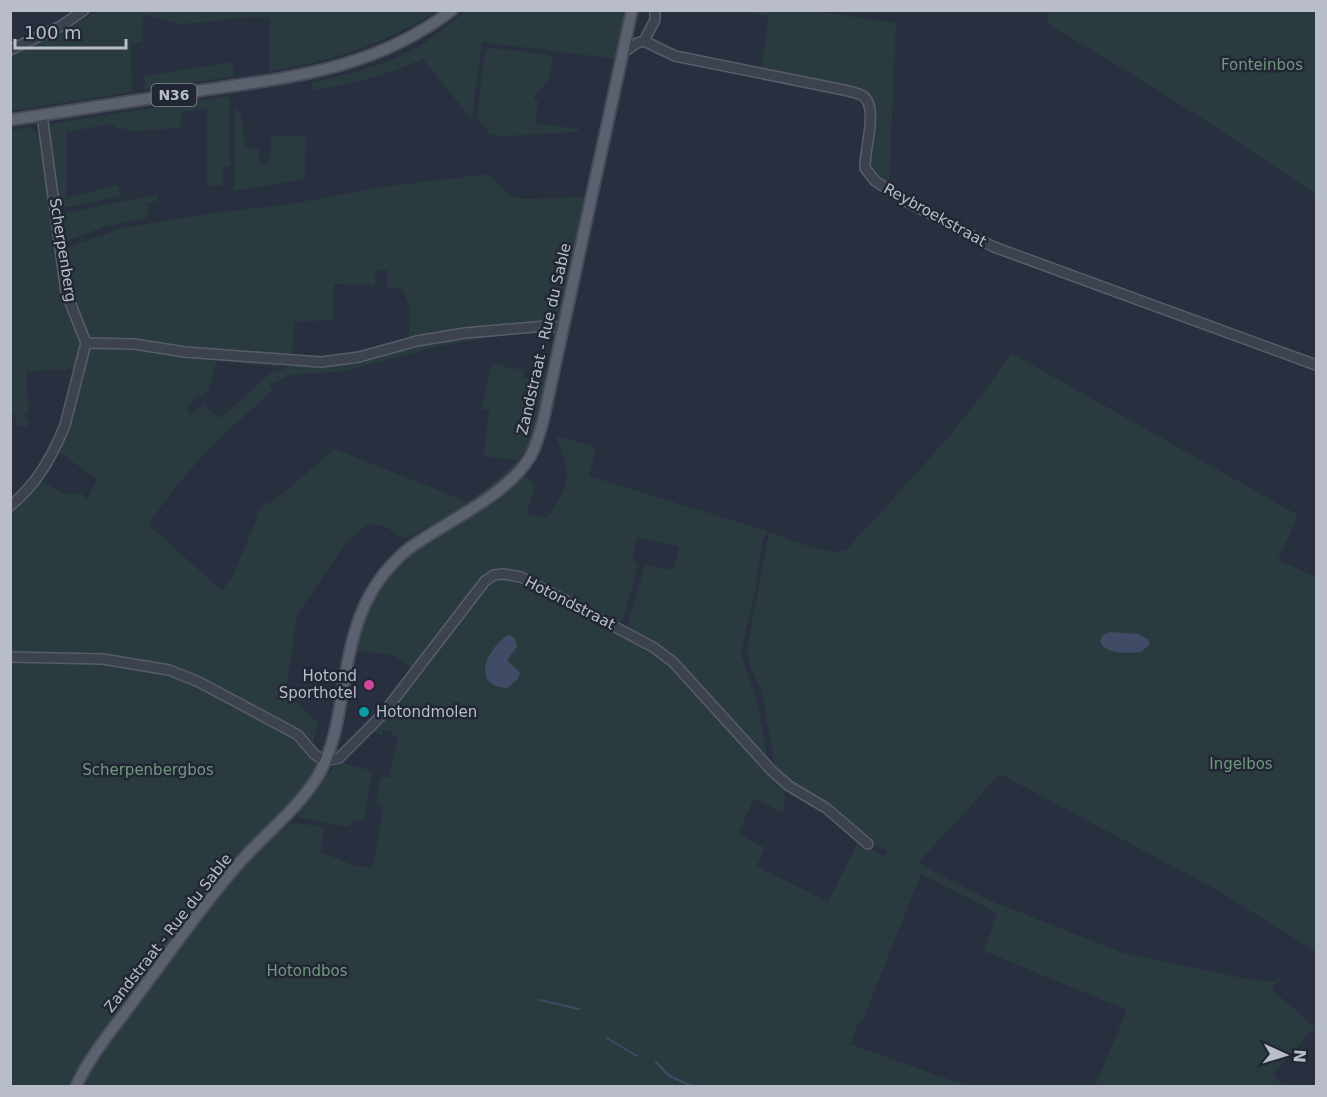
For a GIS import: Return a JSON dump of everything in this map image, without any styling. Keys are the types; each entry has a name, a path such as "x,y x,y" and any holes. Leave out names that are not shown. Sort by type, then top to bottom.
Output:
{"main road":[{"name":"N36","path":"10,120 274,79 340,65 394,47 452,10"},
{"name":"Zandstraat - Rue du Sable","path":"76,1086 93,1056 213,894 308,790 337,725 354,632 368,596 378,580 399,556 421,539 482,501 521,470 534,447 543,422 632,10"}],"street":[{"path":"10,50 61,26 84,10"},
{"path":"624,52 644,41 655,20 655,10"},
{"name":"Reybroekstraat","path":"644,41 675,56 839,89 862,96 867,100 870,110 865,168 875,181 908,202 962,232 1024,260 1317,365"},
{"name":"Scherpenberg","path":"42,115 66,291 86,343"},
{"path":"10,506 36,482 60,437 86,343 134,344 185,352 321,362 359,357 417,341 465,333 546,326 564,328"},
{"name":"Hotondstraat","path":"322,759 339,758 382,715 485,581 494,575 511,574 537,585 653,647 674,662 772,771 789,786 826,808 868,844"},
{"path":"10,657 103,659 169,670 209,688 298,735 322,759"}],"green space":[{"path":"100,11 437,11 395,34 356,50 316,62 269,71 270,17 178,24 143,14 142,42 131,43 132,92 11,111 11,55"},
{"path":"466,11 627,11 617,59 482,42 472,120 423,59 368,79 310,91 313,83 380,64 418,47"},
{"path":"746,11 813,11 896,23 889,189 869,168 870,99 761,72 769,16"},
{"name":"Fonteinbos","path":"1048,11 1316,11 1316,194 1183,106 1048,24"},
{"path":"490,48 546,54 553,57 549,79 533,99 538,101 535,124 580,129 578,132 502,136 490,134 478,118 478,106 484,57 486,50"},
{"path":"233,62 233,76 145,90 144,76"},
{"path":"228,96 230,101 230,165 223,167 223,185 207,186 207,108 181,112 180,128 135,131 118,128 111,124 66,132 66,198 118,185 120,196 69,207 58,207 47,127 49,124"},
{"path":"234,109 241,112 245,147 259,150 259,164 270,163 271,136 306,136 305,179 234,191"},
{"path":"30,127 40,135 53,204 64,294 81,345 76,369 26,371 29,413 23,415 28,420 28,426 18,426 14,413 11,413 11,130"},
{"name":"Scherpenbergbos","path":"489,174 507,193 523,199 587,197 559,324 409,341 410,308 403,290 387,287 387,270 375,270 375,285 334,284 334,320 294,322 294,339 290,359 281,362 279,366 217,361 208,392 197,395 186,408 191,415 203,404 219,419 274,370 277,372 293,364 499,333 498,336 439,346 345,371 291,375 269,385 273,390 190,470 175,487 149,525 222,591 233,575 260,508 272,502 335,449 468,502 491,485 517,460 483,456 490,410 481,409 492,363 525,370 523,378 539,380 542,369 549,370 536,429 526,449 514,467 481,496 404,539 388,528 376,524 365,526 348,540 297,615 285,699 298,703 318,723 312,748 321,758 298,795 241,854 133,993 85,1058 70,1086 11,1086 11,662 51,661 11,655 10,511 23,503 40,480 65,494 80,492 87,500 97,479 56,450 87,352 94,347 69,298 64,249 122,228 220,212 291,204 381,187"},
{"path":"157,194 158,201 147,203 149,213 146,214 147,218 109,225 67,241 61,238 58,215"},
{"path":"1011,353 1298,515 1278,560 1316,577 1316,952 1215,889 1000,774 918,863 994,902 1123,953 1247,979 1270,982 1283,976 1271,989 1315,1027 1273,1074 1283,1086 1095,1086 1127,1010 984,951 997,913 921,874 862,1022 859,1022 850,1044 967,1086 84,1086 93,1066 209,908 237,874 289,824 325,827 320,852 356,866 373,867 383,806 376,804 381,777 389,778 398,738 392,736 393,732 384,730 382,735 372,732 475,596 493,579 513,578 652,651 666,661 784,788 783,813 754,798 738,834 765,848 757,866 828,902 859,840 865,846 884,856 887,851 868,842 775,770 762,692 750,666 747,649 769,532 819,549 846,550 954,430"},
{"path":"556,436 596,447 589,476 767,531 762,543 756,586 741,654 756,697 769,765 694,682 626,630 645,565 673,570 679,547 637,537 632,560 638,564 623,620 616,625 501,568 482,580 412,669 394,655 355,651 371,602 394,570 429,541 508,490 525,475 535,485 526,514 547,518 561,495 567,479 565,462"},
{"path":"339,762 372,771 364,821 352,820 349,827 298,817 299,811 324,777"}],"water":[{"path":"1111,632 1138,634 1149,640 1149,645 1141,652 1112,651 1103,646 1100,641 1103,635"},
{"path":"508,635 515,638 517,647 507,660 520,673 517,680 507,688 495,685 488,680 485,673 494,648"}],"waterway":[{"path":"540,1000 579,1009"},
{"path":"607,1038 637,1056"},
{"path":"656,1062 668,1075 691,1086"}],"place":[{"name":"Hotond Sporthotel","path":"369,685"},
{"name":"Hotondmolen","path":"364,712"}],"park label":[{"name":"Ingelbos","path":"1241,764"},
{"name":"Hotondbos","path":"307,971"}]}
